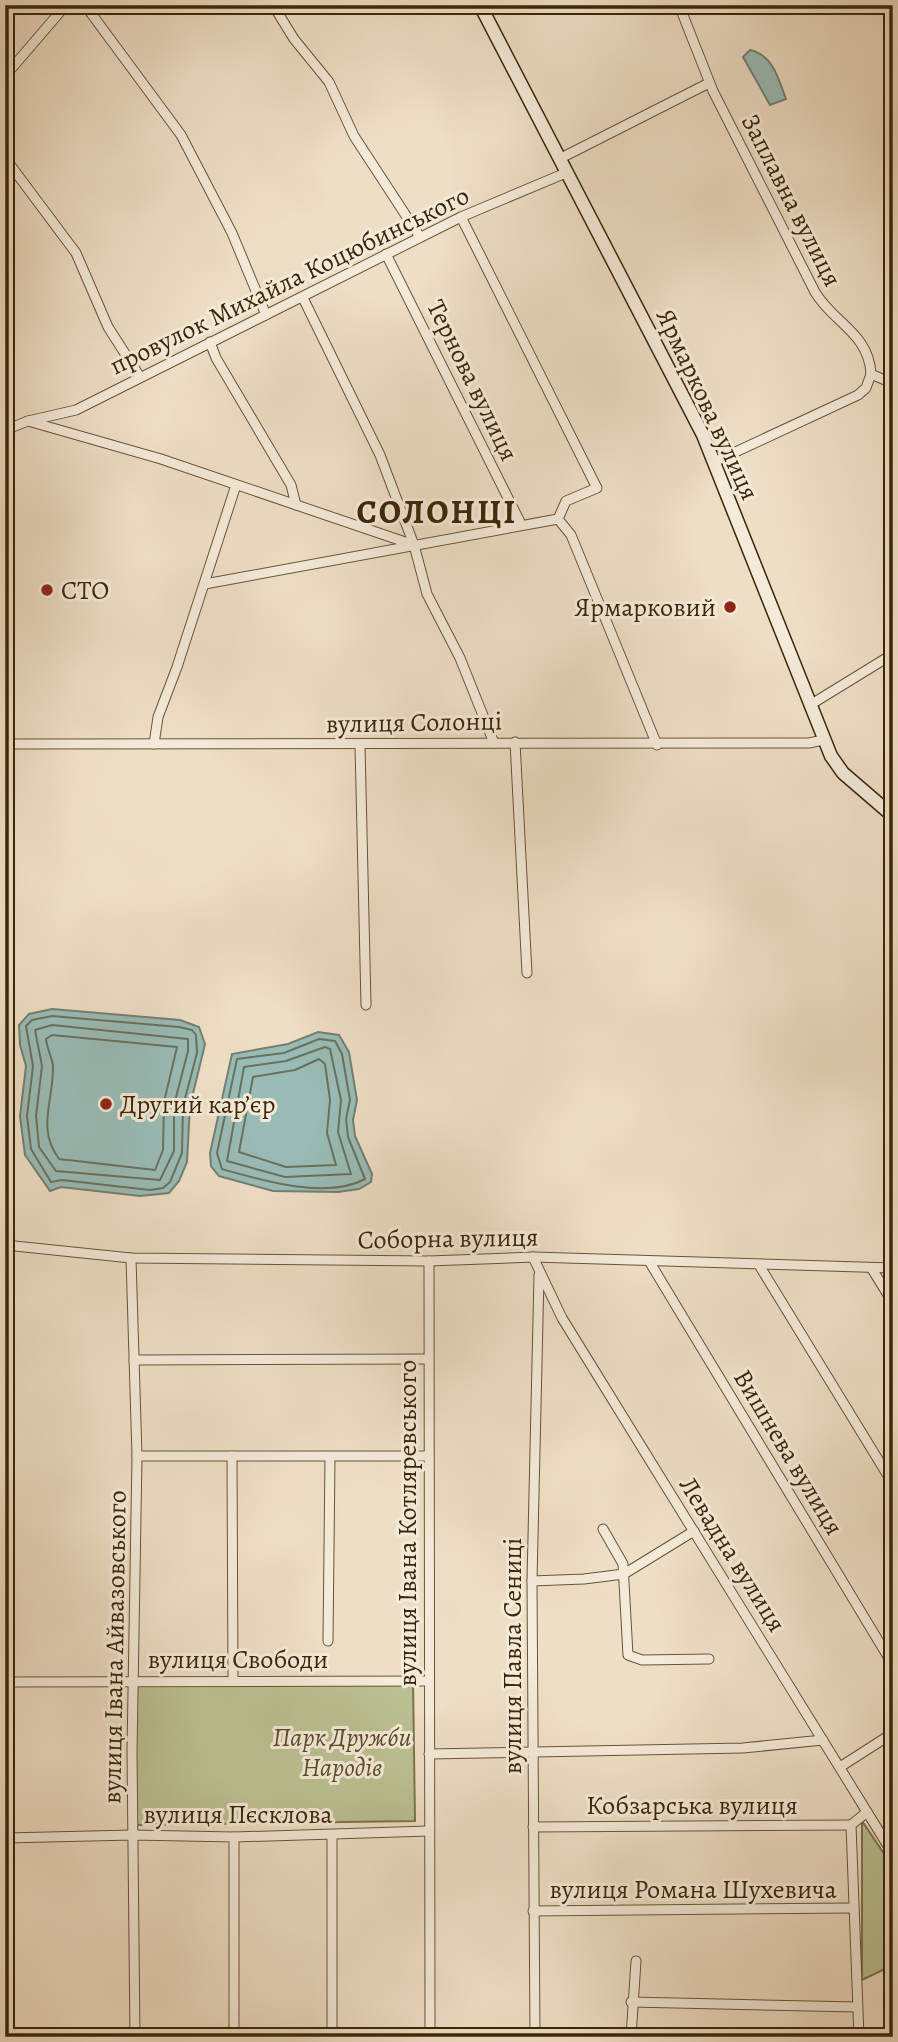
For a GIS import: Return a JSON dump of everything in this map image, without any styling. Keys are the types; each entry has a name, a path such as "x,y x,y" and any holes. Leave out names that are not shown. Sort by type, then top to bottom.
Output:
{"main road":[{"name":"Ярмаркова вулиця","path":"480,5 561,158 714,461 823,740 843,773 893,816"}],"street":[{"path":"5,76 66,5"},
{"path":"85,5 181,135 232,233 266,315"},
{"path":"273,5 295,39 329,82 354,136 420,237"},
{"name":"Заплавна вулиця","path":"679,5 709,83 815,292 829,311 861,340 872,374"},
{"path":"561,158 709,83"},
{"path":"5,158 76,253 108,327 140,377"},
{"name":"провулок Михайла Коцюбинського","path":"5,430 28,421 76,410 461,217 568,172"},
{"path":"461,217 597,488 566,501 558,519"},
{"name":"Тернова вулиця","path":"386,254 522,524"},
{"path":"303,298 376,446 414,545 427,594 460,658 494,743"},
{"path":"210,342 216,358 285,475 296,505"},
{"path":"714,461 858,395 866,388 872,374 887,381 893,392"},
{"path":"28,421 121,448 414,545"},
{"path":"154,744 158,717 205,584 236,485"},
{"path":"205,584 558,519"},
{"path":"558,519 570,535 657,745"},
{"path":"5,629 8,727 5,742"},
{"path":"810,705 893,654"},
{"name":"вулиця Солонці","path":"5,742 515,742 657,745 809,743 823,740"},
{"path":"515,742 527,973"},
{"path":"360,744 366,1005"},
{"name":"Соборна вулиця","path":"5,1245 131,1258 429,1261 533,1257 893,1268"},
{"path":"533,1257 539,1275"},
{"name":"вулиця Івана Айвазовського","path":"131,1258 137,1456 133,1835 135,2037"},
{"name":"вулиця Івана Котляревського","path":"429,1261 430,2037"},
{"name":"Вишнева вулиця","path":"649,1261 893,1665"},
{"path":"759,1265 893,1484"},
{"path":"872,1269 893,1303"},
{"name":"Левадна вулиця","path":"539,1275 893,1854"},
{"name":"вулиця Павла Сениці","path":"535,2037 532,1581 539,1275"},
{"path":"134,1360 428,1359"},
{"path":"137,1456 429,1456"},
{"path":"232,1456 233,1681"},
{"path":"328,1640 330,1457"},
{"path":"603,1529 621,1559 624,1574 628,1656 642,1660 709,1658"},
{"path":"532,1581 624,1574 694,1531"},
{"name":"вулиця Свободи","path":"5,1682 429,1681"},
{"path":"840,1767 893,1733"},
{"path":"429,1754 743,1748 823,1740"},
{"path":"859,2037 851,1825 867,1812"},
{"name":"Кобзарська вулиця","path":"533,1827 851,1825"},
{"name":"вулиця Пєсклова","path":"5,1838 133,1835 234,1837 429,1831"},
{"path":"332,1835 332,2037"},
{"path":"234,1837 234,2037"},
{"name":"вулиця Романа Шухевича","path":"533,1911 854,1908"},
{"path":"631,2037 631,2003 636,1961"},
{"path":"631,2003 857,2007"}],"green space":[{"name":"Парк Дружби Народів","path":"413,1680 415,1821 135,1825 136,1682"},
{"path":"862,1821 893,1867 893,1965 862,1980"}],"water":[{"path":"750,50 769,62 786,99 770,105 743,57"},
{"name":"Другий кар’єр","path":"52,1009 180,1020 199,1027 205,1044 190,1106 187,1162 179,1181 169,1193 140,1196 61,1187 50,1191 25,1155 20,1116 26,1066 20,1045 19,1025 29,1014"},
{"path":"318,1032 339,1035 349,1052 357,1100 353,1120 355,1136 372,1174 371,1182 359,1189 338,1192 273,1191 219,1176 211,1166 210,1153 232,1054 288,1044"}],"place":[{"name":"СТО","path":"47,590"},
{"name":"Ярмарковий","path":"730,607"},
{"name":"Другий кар’єр","path":"106,1104"}],"district":[{"name":"СОЛОНЦІ","path":"437,511"}]}
